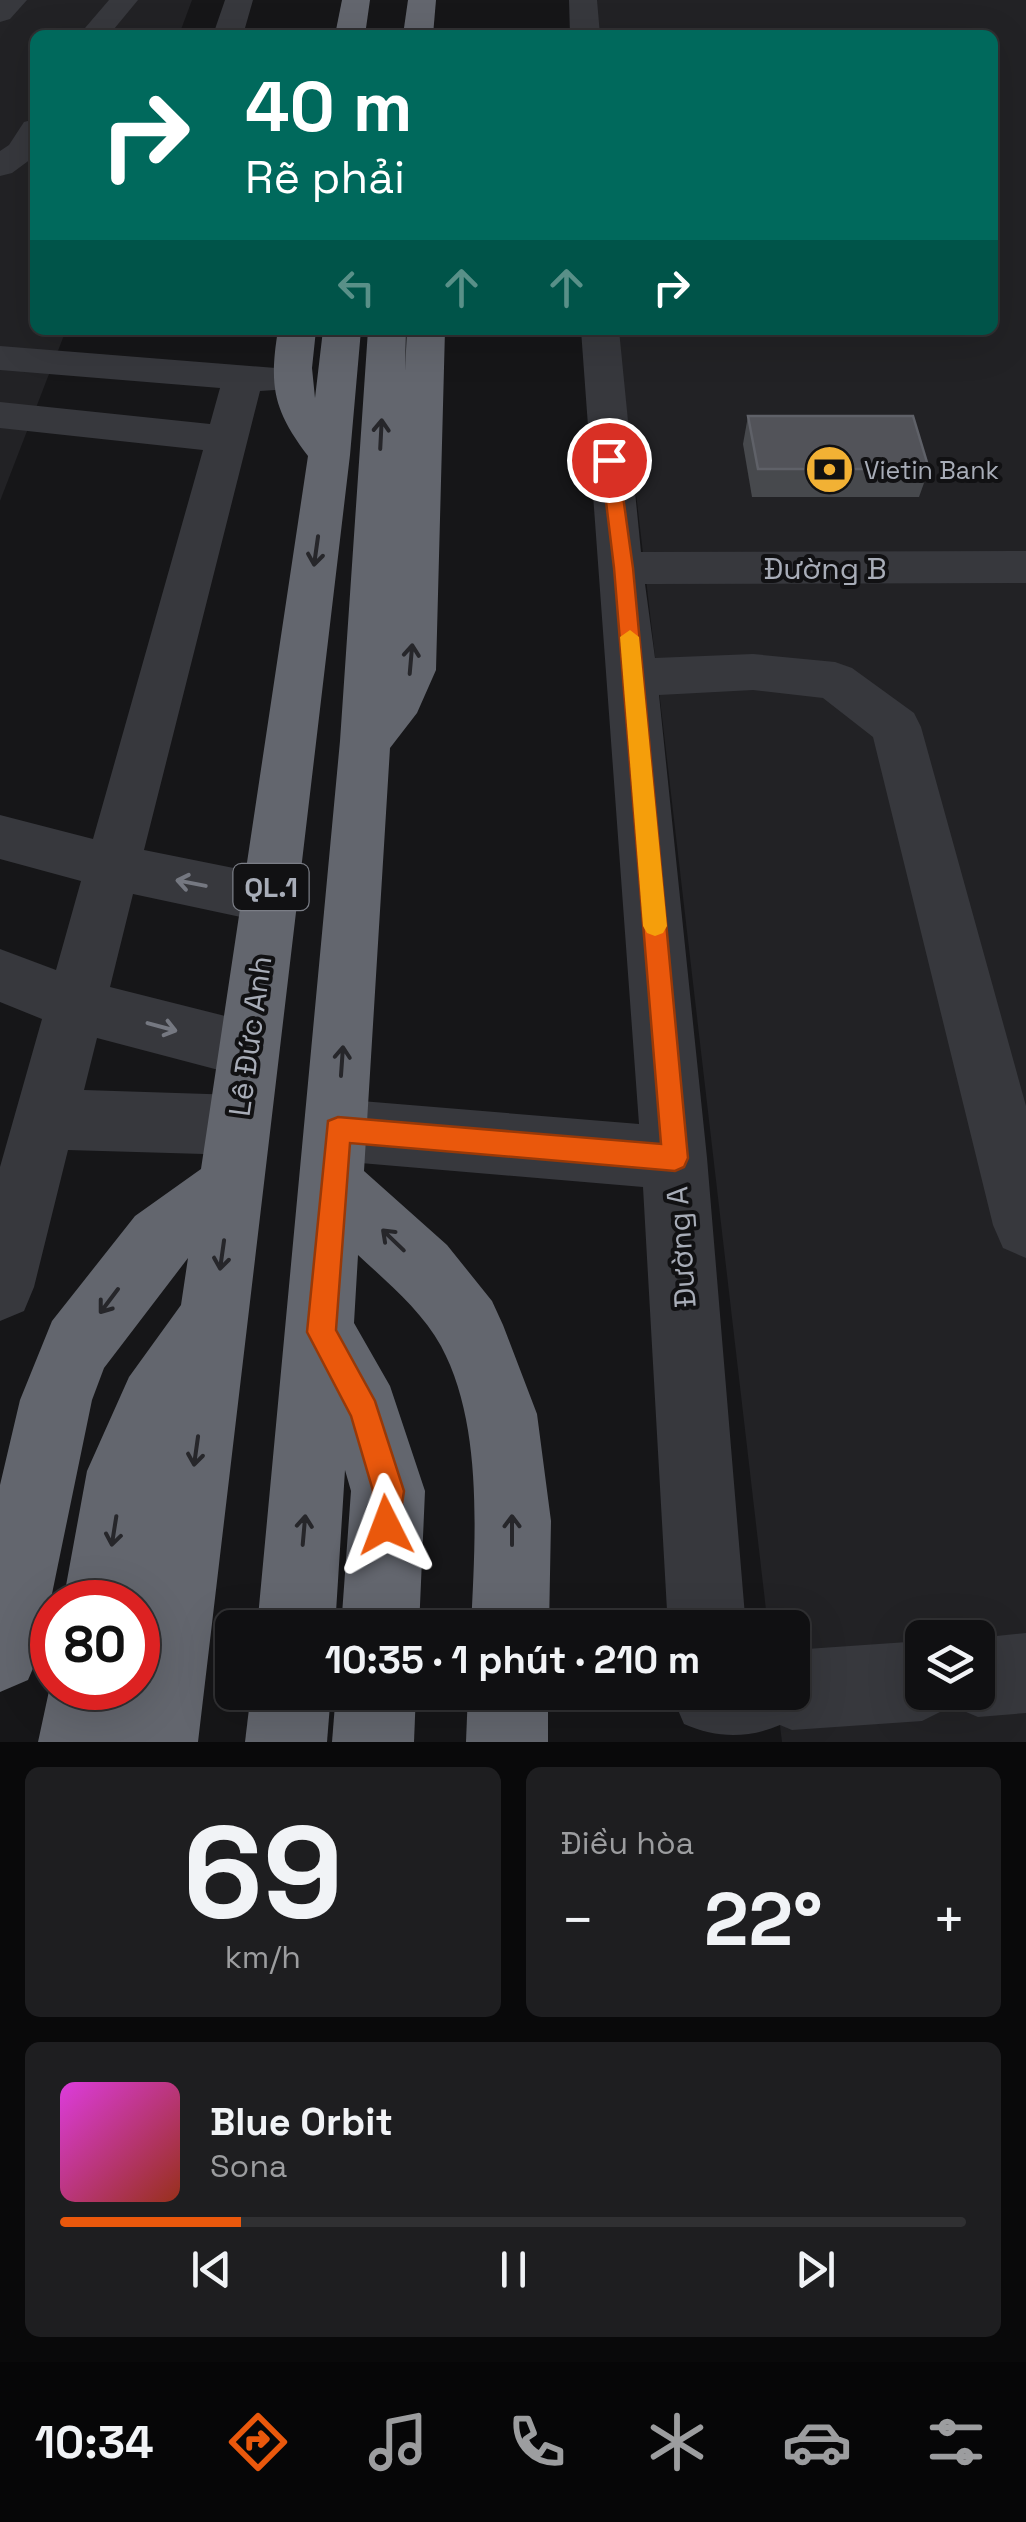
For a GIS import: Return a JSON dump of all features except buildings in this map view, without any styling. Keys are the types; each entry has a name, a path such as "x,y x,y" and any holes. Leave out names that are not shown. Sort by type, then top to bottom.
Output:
{"highway":[{"path":"351,30 356,0"},
{"path":"419,30 422,0"},
{"path":"266,379 295,335"},
{"path":"266,379 341,335"},
{"name":"Lê Đức Anh","path":"157,1742 329,454 341,335"},
{"name":"QL.1","path":"298,1610 365,741 386,335"},
{"path":"365,741 387,720 405,693 412,670 426,335"},
{"path":"266,379 329,454"},
{"path":"0,1652 56,1400 77,1346 158,1239 234,1156"},
{"path":"335,1158 468,1325 501,1414 513,1522 511,1610"},
{"name":"Lê Đức Anh","path":"106,1580 124,1470 154,1402 213,1320"},
{"path":"322,1332 365,1411 388,1491 381,1610"},
{"path":"79,1742 84,1710"},
{"path":"286,1742 289,1710"},
{"path":"373,1742 375,1710"},
{"path":"507,1742 508,1710"}],"street":[{"path":"0,13 13,0"},
{"path":"98,30 124,0"},
{"path":"230,30 240,0"},
{"path":"583,0 585,30"},
{"name":"Đường A","path":"600,335 604,425 624,568 715,1610"},
{"path":"0,1288 227,440 266,379 125,349 4,367"},
{"path":"0,415 227,440"},
{"name":"Đường B","path":"624,568 1026,567"},
{"path":"633,678 753,672 836,682 896,727 1026,1225"},
{"path":"0,838 112,867 269,899"},
{"path":"0,975 76,1005 249,1050"},
{"path":"45,1119 234,1156"},
{"path":"335,1158 675,1158"},
{"path":"995,1676 1026,1673"},
{"path":"810,1689 905,1682"}],"shaded area":[{"path":"0,0 192,0 181,30 30,30 30,335 64,335 0,501"},
{"path":"578,0 1026,0 1026,1742 782,1742 778,1710 810,1710 810,1610 766,1610 618,335 998,335 998,30 582,30"}],"slow traffic":[{"path":"630,637 655,926"}],"place":[{"name":"Vietin Bank","path":"829,470"}],"route":[{"path":"386,1525 388,1491 365,1411 322,1332 338,1130 675,1158 624,568 609,460"}]}
